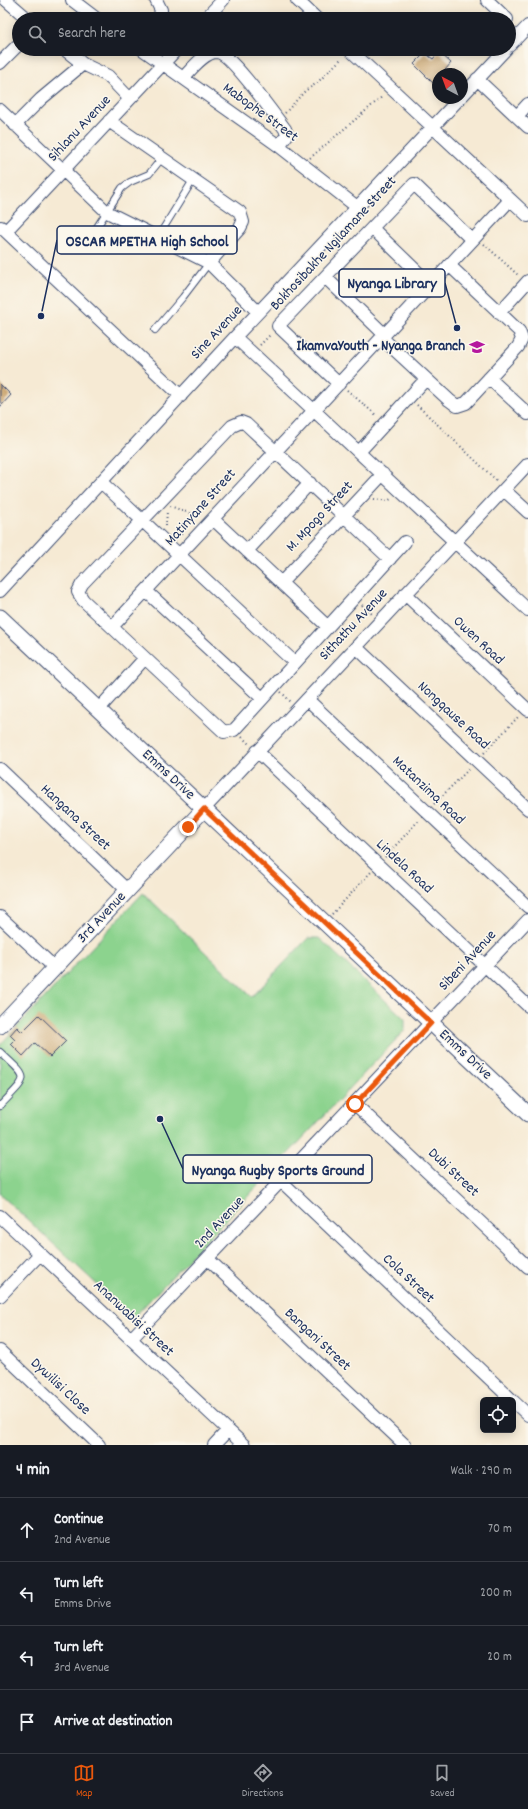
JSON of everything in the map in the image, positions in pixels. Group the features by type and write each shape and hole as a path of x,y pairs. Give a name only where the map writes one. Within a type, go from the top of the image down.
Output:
{"street":[{"path":"6,0 20,12"},
{"path":"72,0 88,12"},
{"path":"212,12 223,0"},
{"path":"297,0 310,12"},
{"path":"487,0 500,12"},
{"path":"516,24 525,29 516,39"},
{"path":"0,63 12,51"},
{"path":"72,56 82,64 108,76 130,99"},
{"name":"Mabophe Street","path":"151,56 279,146 357,207"},
{"name":"Sihlanu Avenue","path":"3,229 64,170 170,56"},
{"path":"183,78 208,56"},
{"path":"224,56 241,73 285,129 287,135 279,146"},
{"path":"356,56 528,216"},
{"path":"468,90 499,56"},
{"path":"16,125 55,86 82,64"},
{"path":"478,79 528,127"},
{"name":"Sine Avenue","path":"0,591 235,336 454,104"},
{"path":"516,116 528,104"},
{"path":"0,110 107,212 209,263 258,312"},
{"path":"109,122 237,210 243,218 240,228 209,263"},
{"name":"Bokhosibakhe Ngilamane Street","path":"278,326 414,184 474,238"},
{"name":"Matinyane Street","path":"112,627 510,200"},
{"path":"372,228 431,284"},
{"path":"3,229 181,396"},
{"path":"325,277 426,379 449,400 458,406 466,403 490,378 518,347 522,339 519,331 449,265"},
{"path":"499,313 527,282"},
{"path":"278,326 339,384"},
{"path":"235,336 528,610"},
{"path":"490,378 528,414"},
{"path":"359,452 426,379"},
{"path":"390,558 246,424 241,422 236,423 142,520 80,588 79,595 224,732 234,730 294,662 405,542"},
{"name":"Sithathu Avenue","path":"204,809 528,464"},
{"name":"M. Mpogo Street","path":"281,583 383,474"},
{"path":"101,482 142,520 163,536 180,555 294,662"},
{"path":"247,551 310,484"},
{"path":"504,490 528,512"},
{"path":"213,519 327,626"},
{"path":"146,591 262,698"},
{"name":"Owen Road","path":"405,594 528,710"},
{"name":"Emms Drive","path":"0,617 528,1114"},
{"name":"Nongqause Road","path":"356,646 528,808"},
{"path":"98,710 145,658"},
{"name":"Matanzima Road","path":"307,699 528,907"},
{"name":"Lindela Road","path":"257,751 528,1006"},
{"name":"Hangana Street","path":"0,769 128,890"},
{"name":"3rd Avenue","path":"0,1026 204,809"},
{"path":"0,917 55,968"},
{"name":"Sibeni Avenue","path":"431,1023 528,920"},
{"name":"2nd Avenue","path":"131,1339 431,1023"},
{"name":"Dubi Street","path":"355,1104 528,1267"},
{"name":"Cola Street","path":"281,1181 510,1397"},
{"name":"Ananwabisi Street","path":"0,1216 244,1445"},
{"path":"0,1296 40,1254"},
{"name":"Bangani Street","path":"208,1259 405,1445"},
{"name":"Dywilisi Close","path":"0,1351 99,1445"},
{"name":"Cola Street","path":"516,1403 528,1415"},
{"path":"214,1445 228,1430"}],"lane":[{"path":"88,241 122,188 130,182 150,174 162,158"},
{"path":"158,238 193,180"},
{"path":"155,330 183,298 209,263"},
{"path":"0,1052 22,1072 24,1077 22,1082 0,1106"}],"path":[{"path":"278,120 305,91 317,83 342,56"},
{"path":"303,164 391,89"},
{"path":"474,238 527,282"},
{"path":"252,353 278,326"},
{"path":"339,384 385,424"},
{"path":"408,398 459,446 464,448 504,490"},
{"path":"362,497 388,501 401,491"},
{"path":"198,535 163,536 168,504 179,511 213,519"},
{"path":"354,597 380,621"},
{"path":"274,685 298,708"},
{"path":"234,730 257,751"}],"green space":[{"path":"143,893 252,997 308,938 319,938 405,1019 405,1030 133,1318 0,1194 0,1045"}],"building":[{"path":"422,56 429,56 433,59 436,56 443,56 451,63 447,68 432,68 432,82 414,64"},
{"path":"0,384 11,395 0,407"},
{"path":"39,1015 66,1041 50,1057 35,1043 23,1056 11,1044 15,1040 10,1035 17,1027 22,1032"}],"place":[{"name":"OSCAR MPETHA High School","path":"41,316"},
{"name":"Nyanga Library","path":"457,328"},
{"name":"IkamvaYouth - Nyanga Branch","path":"477,347"},
{"name":"Nyanga Rugby Sports Ground","path":"160,1119"}],"route":[{"path":"188,827 204,809 431,1023 355,1104"}]}
